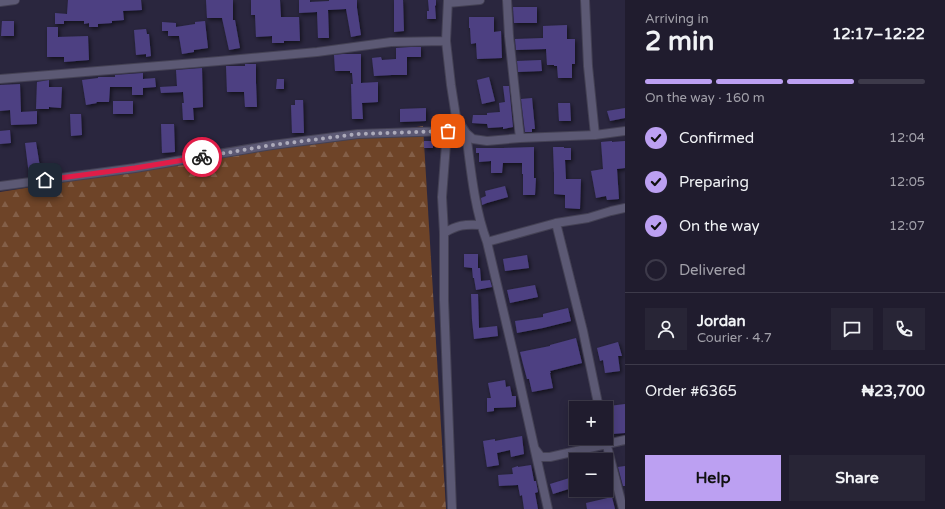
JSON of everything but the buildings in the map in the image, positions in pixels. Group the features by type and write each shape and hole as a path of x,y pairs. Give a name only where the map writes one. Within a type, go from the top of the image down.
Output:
{"street":[{"path":"0,2 15,0"},
{"path":"480,0 448,1 446,41 451,85 456,117 466,133 473,139 487,141 595,135 625,131"},
{"path":"507,0 509,36 520,138"},
{"path":"585,0 588,66 595,135"},
{"path":"0,79 318,52 391,42 446,41"},
{"path":"452,509 444,300 444,233 442,197 448,131 456,117"},
{"path":"0,186 135,168 272,145 358,134 448,131"},
{"path":"466,133 480,225 487,242 548,509"},
{"path":"487,242 556,223 588,218 625,208"},
{"path":"556,223 583,331 598,401"},
{"path":"444,233 455,227 470,224 480,225"},
{"path":"613,441 625,440"},
{"path":"534,449 541,456 550,457 597,445"},
{"path":"607,445 623,509"}],"green space":[{"path":"423,126 446,509 0,509 0,192"}],"way so far":[{"path":"202,157 272,145 358,134 448,131"}],"route":[{"path":"45,180 202,157"}]}
